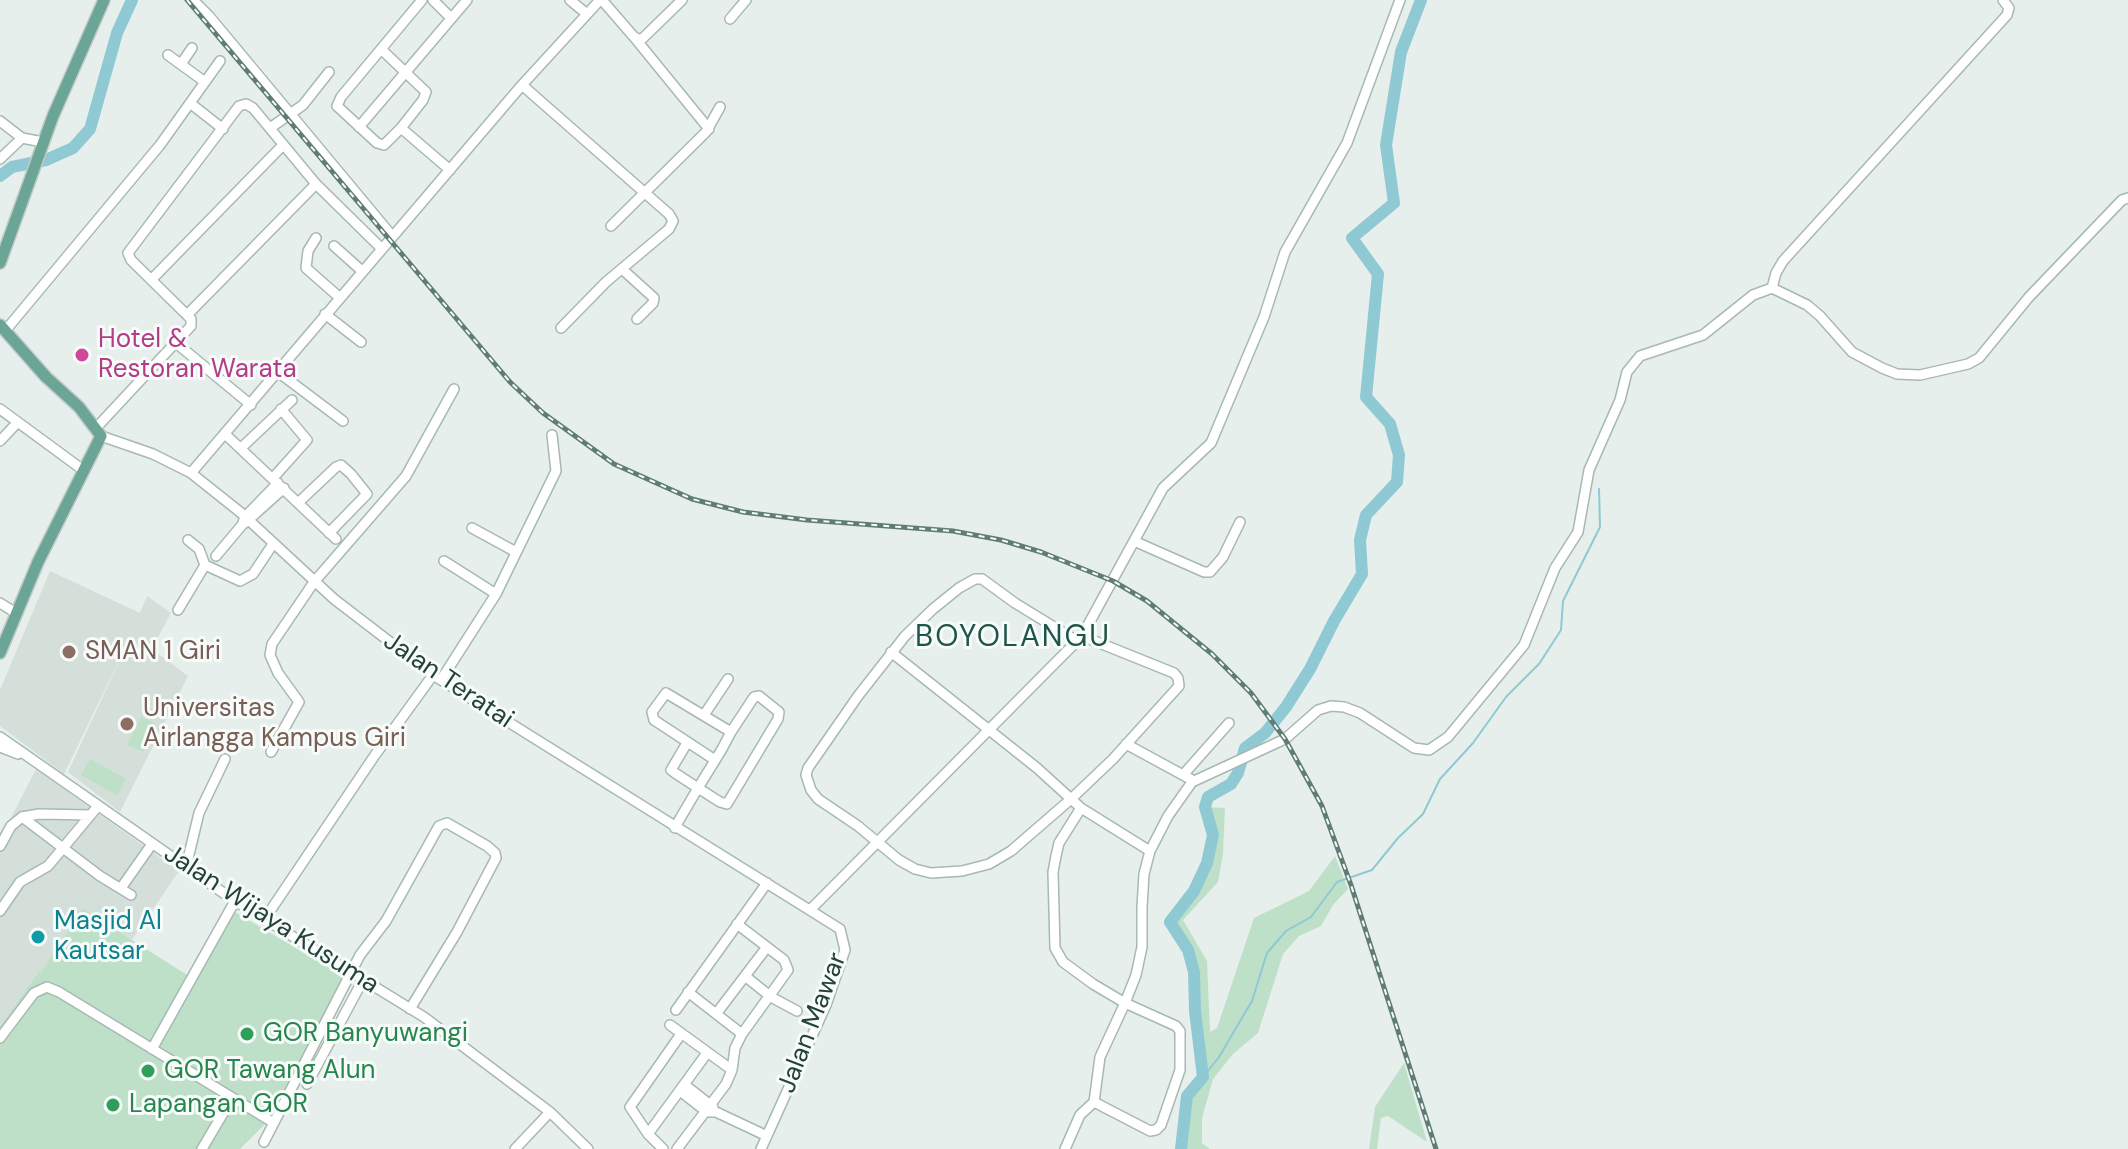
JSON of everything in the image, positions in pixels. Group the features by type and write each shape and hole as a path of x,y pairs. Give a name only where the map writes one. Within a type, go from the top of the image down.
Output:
{"main road":[{"path":"0,263 42,144 104,0"},
{"path":"0,653 38,562 99,432 79,407 46,377 2,328"}],"street":[{"path":"193,0 392,236"},
{"path":"381,49 426,92 401,128 380,145 338,108 338,103 381,49 422,0"},
{"path":"433,0 451,18"},
{"path":"359,127 467,0"},
{"path":"570,0 587,14"},
{"path":"191,473 522,85 601,0 709,129"},
{"path":"634,37 641,40 682,0"},
{"path":"730,19 746,0"},
{"path":"811,909 1080,638 1163,488 1211,443 1264,317 1285,252 1347,143 1400,0"},
{"path":"1772,288 1783,261 2007,15 2009,8 2003,0"},
{"path":"181,64 192,48"},
{"path":"168,55 205,82"},
{"path":"2,328 151,156 220,61"},
{"path":"270,128 314,95 329,72"},
{"path":"522,85 673,221 669,229 561,328"},
{"path":"190,103 223,129"},
{"path":"99,432 191,326 191,319 131,260 128,253 239,106 246,104 253,108 316,184 381,248"},
{"path":"611,226 709,129 720,107"},
{"path":"0,121 22,138 42,144"},
{"path":"401,128 450,170"},
{"path":"0,159 22,138"},
{"path":"152,279 283,145"},
{"path":"187,315 316,184"},
{"path":"1065,1149 1080,1115 1094,1102 1100,1057 1136,975 1142,947 1144,874 1150,851 1178,799 1194,781 1285,739 1318,710 1338,705 1360,713 1414,748 1429,750 1441,744 1524,645 1555,568 1578,532 1589,470 1620,400 1631,364 1654,350 1703,335 1753,295 1772,288 1807,305 1841,342 1863,359 1897,374 1936,373 1968,364 1979,358 2029,297 2122,200 2128,198"},
{"path":"316,238 308,251 306,268 339,297"},
{"path":"334,246 362,271"},
{"path":"622,269 654,298 637,319"},
{"path":"325,314 361,342"},
{"path":"176,343 251,405"},
{"path":"278,372 343,421"},
{"path":"271,752 299,702 278,673 270,650 314,582 406,476 454,389"},
{"path":"241,448 292,400"},
{"path":"0,409 83,470"},
{"path":"216,556 278,483 307,440 281,409"},
{"path":"0,441 17,423"},
{"name":"Jalan Teratai","path":"99,432 191,473 314,582 386,641 437,677 811,909"},
{"path":"225,434 332,536 367,494 343,466 336,467 299,502"},
{"path":"264,920 375,755 437,677 496,594 556,471 552,435"},
{"path":"1134,541 1210,572 1223,557 1240,522"},
{"path":"472,528 516,552"},
{"path":"188,540 199,549 205,565 235,581 245,580 253,574 273,544"},
{"path":"444,561 496,594"},
{"path":"178,610 205,565"},
{"path":"975,579 984,580 1015,603 1080,638 1157,664 1174,673 1179,686 1071,799 1011,851 989,864 962,871 931,873 899,860 818,799 806,775 811,763 891,652 933,609 959,588 975,579"},
{"path":"0,603 16,613"},
{"path":"891,652 1081,808 1150,851"},
{"path":"704,715 728,679"},
{"path":"713,759 652,718 663,694 670,695 731,732"},
{"path":"673,826 696,787 713,759 754,697 759,696 779,712 778,719 727,804 696,787 671,770 687,743"},
{"path":"1183,775 1229,723"},
{"path":"0,737 25,756"},
{"path":"1126,744 1194,781"},
{"path":"0,747 25,756"},
{"name":"Jalan Wijaya Kusuma","path":"25,756 235,901 410,1009 550,1112 588,1149"},
{"path":"186,867 199,813 225,759"},
{"path":"0,911 20,882 48,866 98,806"},
{"path":"1081,808 1059,843 1053,872 1055,948 1063,962 1125,1003 1180,1031 1180,1070 1161,1125 1156,1130 1139,1127 1094,1102"},
{"path":"0,846 11,826 22,817 39,814 90,815"},
{"path":"22,817 131,895"},
{"path":"264,1142 360,955 386,921 439,826 451,824 487,846 496,858 457,932 410,1009"},
{"path":"121,888 152,844"},
{"path":"676,1010 767,883"},
{"path":"152,1049 235,901"},
{"name":"Jalan Mawar","path":"761,1149 826,1005 845,950 840,929 811,909"},
{"path":"677,1149 712,1109 732,1070 735,1048 742,1034 771,997 789,967 737,924"},
{"path":"716,1014 767,947"},
{"path":"745,976 771,997 797,1011"},
{"path":"307,1084 363,980"},
{"path":"0,1038 34,993 47,987 274,1123"},
{"path":"688,992 742,1034"},
{"path":"670,1025 732,1070"},
{"path":"663,1149 648,1134 630,1107 681,1034"},
{"path":"648,1134 707,1053"},
{"path":"682,1088 712,1109 767,1136"},
{"path":"202,1149 232,1098"},
{"path":"515,1149 550,1112"}],"shaded area":[{"path":"50,571 140,613 147,596 171,613 152,649 188,676 120,812 68,772 126,646 64,774 0,726 0,690"},
{"path":"36,769 179,871 132,940 91,914 41,973 38,972 0,1026 0,839"}],"green space":[{"path":"141,717 156,724 143,752 127,745"},
{"path":"90,759 126,779 117,796 81,775"},
{"path":"1205,807 1225,808 1218,882 1183,920 1207,961 1210,1032 1217,1028 1254,918 1309,891 1335,856 1348,889 1333,905 1321,926 1299,936 1283,954 1258,1033 1233,1054 1213,1079 1202,1118 1202,1143 1210,1149 1181,1149 1187,1096 1203,1077 1194,972 1188,950 1170,922 1194,891 1207,863 1213,835"},
{"name":"GOR Tawang Alun","path":"83,909 195,980 235,912 346,978 272,1117 240,1149 0,1149 0,1026"},
{"path":"1404,1063 1427,1142 1388,1116 1381,1118 1377,1149 1369,1149 1375,1107"}],"waterway":[{"path":"0,176 12,167 46,160 73,148 90,129 117,33 132,0"},
{"path":"1181,1149 1187,1096 1203,1077 1194,972 1188,950 1170,922 1194,891 1207,863 1213,835 1205,807 1208,797 1231,784 1238,773 1245,748 1265,733 1310,669 1362,574 1360,540 1366,515 1397,482 1399,455 1390,424 1366,397 1378,274 1352,238 1394,203 1386,145 1401,52 1421,0"},
{"path":"1203,1077 1219,1057 1252,1001 1267,953 1286,931 1311,917 1337,882 1372,870 1423,814 1440,779 1473,743 1506,697 1539,664 1561,630 1563,601 1600,527 1599,489"}],"railway":[{"path":"187,0 510,382 543,413 614,464 692,499 743,512 953,531 1041,552 1113,581 1147,601 1212,654 1251,693 1285,739 1322,806 1351,885 1436,1149"}],"place":[{"name":"Hotel & Restoran Warata","path":"82,355"},
{"name":"SMAN 1 Giri","path":"69,652"},
{"name":"Universitas Airlangga Kampus Giri","path":"127,724"},
{"name":"Masjid Al Kautsar","path":"38,937"},
{"name":"GOR Banyuwangi","path":"247,1034"},
{"name":"GOR Tawang Alun","path":"148,1071"},
{"name":"Lapangan GOR","path":"113,1105"}],"district":[{"name":"BOYOLANGU","path":"1013,638"}]}
